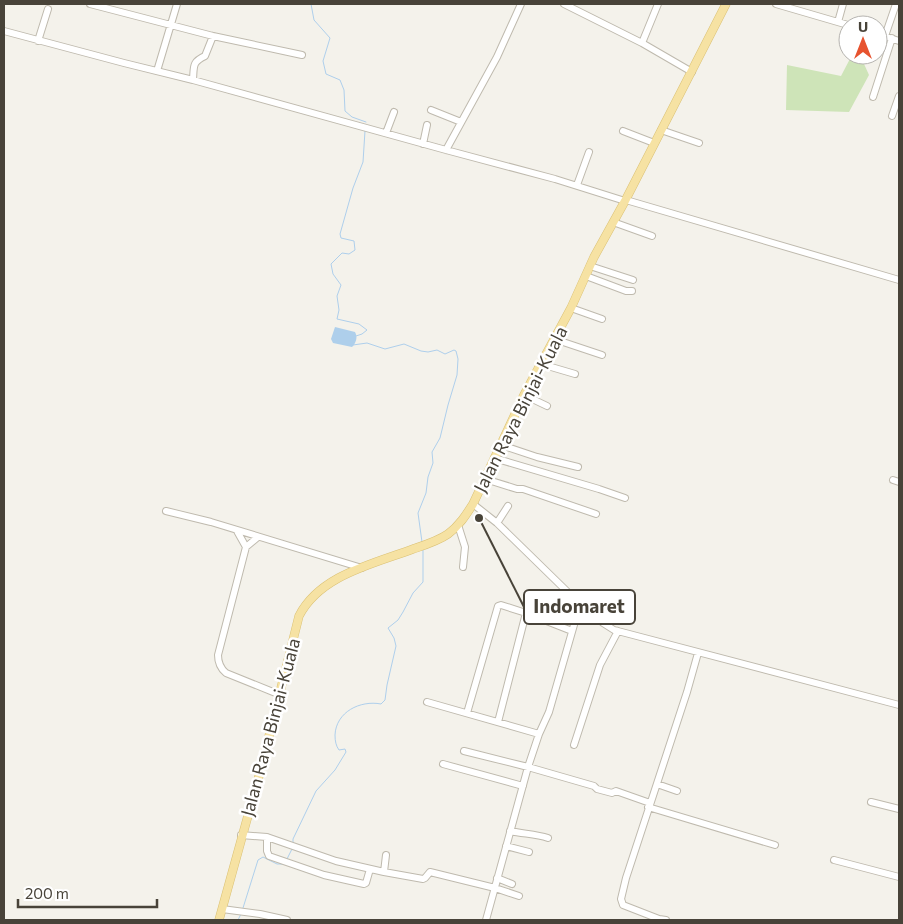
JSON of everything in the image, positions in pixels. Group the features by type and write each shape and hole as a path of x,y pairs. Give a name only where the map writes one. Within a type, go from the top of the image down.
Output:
{"main road":[{"name":"Jalan Raya Binjai-Kuala","path":"219,920 241,835 259,776 299,616 304,606 326,584 436,540 458,525 485,479 524,395 571,308 590,266 626,200 726,4"}],"street":[{"path":"90,4 213,36 302,55"},
{"path":"157,71 176,4"},
{"path":"446,150 497,57 521,4"},
{"path":"564,4 642,43 692,72"},
{"path":"642,43 658,4"},
{"path":"776,4 838,22"},
{"path":"873,96 896,4"},
{"path":"38,41 48,9"},
{"path":"4,31 193,80 577,185 899,280"},
{"path":"193,80 196,61 205,56 213,36"},
{"path":"889,37 899,41"},
{"path":"892,116 899,96"},
{"path":"432,110 461,122"},
{"path":"386,133 394,112"},
{"path":"423,144 428,125"},
{"path":"661,130 699,143"},
{"path":"623,131 654,143"},
{"path":"577,185 589,152"},
{"path":"613,222 652,236"},
{"path":"590,266 632,280"},
{"path":"586,276 626,291 632,291"},
{"path":"571,308 602,319"},
{"path":"554,339 602,355"},
{"path":"541,364 575,374"},
{"path":"524,395 547,406"},
{"path":"501,445 537,457 578,467"},
{"path":"494,458 624,498"},
{"path":"485,479 522,489 596,514"},
{"path":"472,504 497,523 580,604 604,623 618,631 899,705"},
{"path":"497,523 508,506"},
{"path":"166,511 211,522 362,568"},
{"path":"458,525 465,547 463,567"},
{"path":"236,531 246,547"},
{"path":"258,537 246,547 218,655 218,662 226,673 278,694"},
{"path":"486,920 528,767 549,712 580,604"},
{"path":"467,713 498,606 501,605 526,613 572,631"},
{"path":"498,722 526,613"},
{"path":"574,745 600,665 618,631"},
{"path":"666,920 659,920 638,912 623,905 622,902 626,878 698,653"},
{"path":"427,702 539,734"},
{"path":"464,752 528,767 594,786 604,791 612,793 616,791 649,805 775,845"},
{"path":"443,764 523,786"},
{"path":"657,784 677,791"},
{"path":"871,802 899,809"},
{"path":"510,831 527,835 535,834 548,838"},
{"path":"241,835 267,838 336,861 370,869 423,879 430,872 519,896"},
{"path":"267,838 269,856 324,876 364,884 370,869"},
{"path":"506,846 529,852"},
{"path":"384,872 386,854"},
{"path":"834,860 899,877"},
{"path":"497,878 512,884"},
{"path":"222,909 287,920"}],"green space":[{"path":"787,65 841,76 847,65 864,65 869,75 849,112 786,110"}],"water":[{"path":"335,327 355,332 356,340 352,347 333,343 331,339"}],"waterway":[{"path":"311,4 314,20 330,38 323,61 326,74 340,80 344,90 345,111 352,117 366,122"},
{"path":"356,336 367,330 359,324 337,319 339,310 337,296 341,285 333,274 331,264 342,253 349,254 355,250 354,241 341,238 340,234 353,188 363,162 365,131"},
{"path":"353,345 367,343 385,349 404,344 428,352 437,350 445,354 456,351 458,359 457,375 440,438 432,452 433,463 428,477 426,493 418,513 422,542"},
{"path":"293,843 293,839 316,791 335,770 346,752 345,749 339,750 335,741 336,727 340,720 344,714 357,706 373,703 381,704 385,700 396,646 388,628 398,620 413,593 423,582 423,548"},
{"path":"287,859 292,849"},
{"path":"243,908 258,860 263,857 277,864 283,864"},
{"path":"238,920 241,914"}],"place":[{"name":"Indomaret","path":"479,518"}]}
